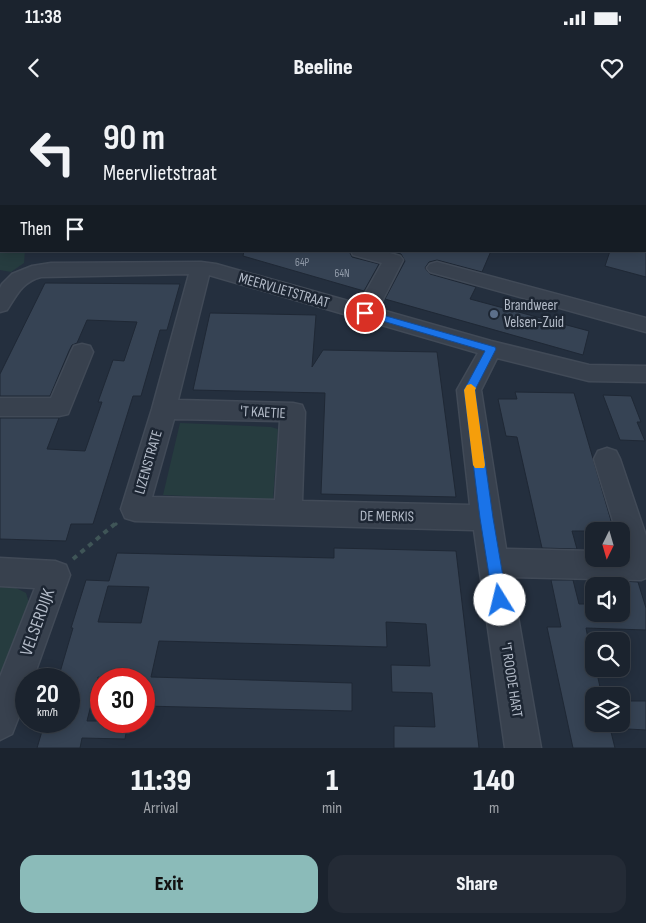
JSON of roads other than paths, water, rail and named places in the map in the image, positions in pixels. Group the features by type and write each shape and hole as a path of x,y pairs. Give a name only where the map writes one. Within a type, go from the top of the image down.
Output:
{"street":[{"path":"364,252 393,260 365,313"},
{"name":"MEERVLIETSTRAAT","path":"5,296 29,262 51,269 201,268 216,270 491,349 589,373 646,374"},
{"name":"LIZENSTRATE","path":"201,268 164,409 135,509 288,514"},
{"path":"437,268 646,325"},
{"name":"'T ROODE HART","path":"491,349 470,390 486,518 523,748"},
{"path":"0,407 59,408 82,352"},
{"name":"'T KAETIE","path":"164,409 292,412 288,514"},
{"path":"494,564 641,566 607,459"},
{"name":"DE MERKIS","path":"288,514 486,518"},
{"name":"VELSERDIJK","path":"0,572 55,575 0,722"}],"place":[{"name":"Brandweer Velsen-Zuid","path":"494,314"}]}
